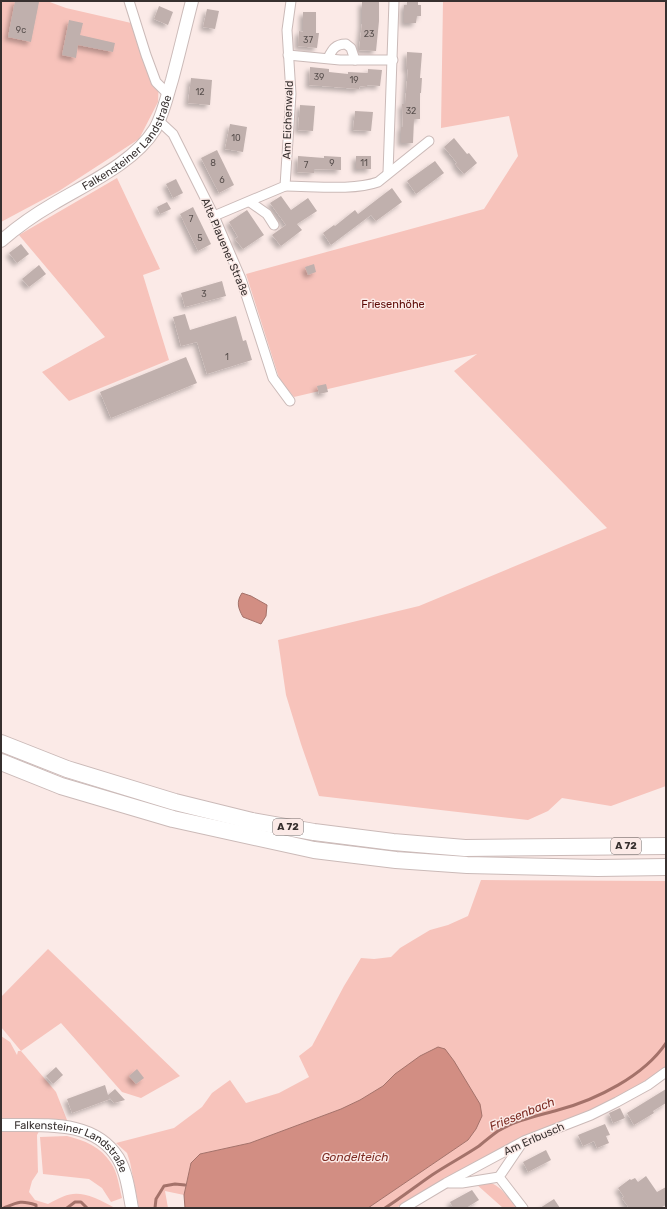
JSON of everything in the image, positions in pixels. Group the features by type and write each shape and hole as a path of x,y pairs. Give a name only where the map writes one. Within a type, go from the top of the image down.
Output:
{"highway":[{"name":"A 72","path":"1,743 67,770 175,802 252,821 314,832 393,842 465,848 666,846"},
{"name":"A 72","path":"1,762 61,786 173,819 314,850 396,860 459,864 598,868 666,867"}],"main road":[{"name":"Falkensteiner Landstraße","path":"1,241 26,221 102,176 134,153 146,141 159,121 168,94 192,1"},
{"name":"Falkensteiner Landstraße","path":"1,1126 66,1126 82,1130 97,1137 109,1146 119,1159 126,1179 132,1208"}],"street":[{"path":"129,1 156,82 168,94"},
{"name":"Am Eichenwald","path":"285,186 291,94 287,30 291,1"},
{"path":"388,173 394,1"},
{"path":"328,58 333,48 340,44 346,44 351,48 355,60"},
{"path":"288,55 355,60 393,60"},
{"name":"Alte Plauener Straße","path":"159,121 173,134 214,216 241,279 273,378 290,401"},
{"path":"214,216 285,186 357,187 378,182 429,141"},
{"path":"250,202 267,214 274,225"},
{"name":"Am Erlbusch","path":"404,1208 446,1183 524,1141 591,1115 648,1086 666,1072"},
{"path":"446,1183 462,1183 499,1177 524,1141"},
{"path":"499,1177 523,1208"}],"green space":[{"path":"1,1 47,1 66,8 140,25 159,79 158,102 139,139 59,191 1,222"},
{"name":"Friesenhöhe","path":"443,1 666,1 666,786 611,806 562,798 548,811 528,820 319,796 286,695 278,640 419,606 607,528 454,371 477,354 294,397 280,381 246,274 484,209 518,156 509,116 441,128"},
{"path":"117,178 160,269 143,275 169,360 69,401 42,372 105,337 19,235"},
{"path":"481,880 666,881 666,1067 642,1084 600,1108 458,1173 396,1208 368,1208 468,1140 395,1074 383,1086 360,1100 341,1109 250,1143 200,1154 191,1163 184,1195 165,1191 168,1208 139,1208 127,1153 116,1143 174,1128 202,1107 212,1093 230,1080 246,1103 279,1093 309,1077 299,1056 312,1046 344,986 361,958 374,959 391,957 400,948 430,930 448,925 468,916"},
{"path":"48,949 180,1076 141,1098 122,1092 61,1023 21,1051 1,1027 1,997"},
{"path":"1,1036 10,1042 17,1055 18,1051 21,1051 56,1092 67,1120 44,1122 37,1135 38,1172 32,1181 29,1192 35,1200 48,1204 71,1194 81,1194 95,1198 115,1208 1,1208"},
{"path":"67,1136 92,1145 107,1157 115,1171 122,1198 111,1202 102,1188 89,1179 43,1174 40,1137"},
{"path":"487,1182 500,1188 517,1208 503,1208 476,1184"}],"water":[{"path":"242,593 267,605 266,616 261,624 243,617 238,605"},
{"name":"Gondelteich","path":"438,1047 445,1049 454,1061 480,1104 482,1116 476,1129 468,1140 368,1208 185,1208 184,1195 191,1163 200,1154 250,1143 341,1109 360,1100 383,1086 395,1074 420,1056"}],"building":[{"path":"15,1 39,2 31,42 8,37"},
{"path":"407,1 418,1 418,5 421,5 421,16 417,16 416,23 404,23 404,5 407,5"},
{"path":"362,2 379,2 376,51 359,50 362,24"},
{"path":"159,6 173,12 168,25 154,19"},
{"path":"207,9 219,11 215,29 203,27"},
{"path":"303,12 316,12 316,33 319,33 317,48 298,46 299,31 303,32"},
{"path":"69,20 83,23 80,35 115,43 113,52 78,45 76,58 62,55"},
{"path":"407,52 422,53 420,78 422,78 420,93 420,119 414,119 413,143 401,143 401,127 403,127 402,104 405,104 408,69 406,69"},
{"path":"310,67 329,69 329,72 348,74 348,72 368,73 368,69 382,70 380,86 360,86 359,89 309,85"},
{"path":"191,78 212,80 210,105 188,103"},
{"path":"300,105 315,106 313,131 298,130"},
{"path":"355,111 373,112 371,131 353,130"},
{"path":"230,124 247,127 243,152 225,149"},
{"path":"454,138 467,154 469,153 477,163 464,174 455,164 457,163 444,147"},
{"path":"217,150 234,185 219,193 201,158"},
{"path":"298,156 324,158 324,156 341,157 341,170 314,169 314,173 297,172"},
{"path":"356,156 371,156 371,169 356,169"},
{"path":"435,161 444,173 416,194 407,181"},
{"path":"176,179 183,193 173,198 166,184"},
{"path":"392,188 402,202 376,221 371,215 331,245 323,233 334,225 335,226 355,210 358,214"},
{"path":"281,196 291,210 308,198 317,211 297,224 302,230 281,246 272,235 286,225 270,203"},
{"path":"167,202 171,209 160,214 157,207"},
{"path":"193,207 211,244 198,251 180,214"},
{"path":"247,210 264,235 243,249 235,239 238,237 229,222"},
{"path":"21,244 29,254 17,263 9,253"},
{"path":"314,264 316,272 308,275 305,267"},
{"path":"39,265 46,274 29,287 22,279"},
{"path":"222,281 226,296 185,307 181,293"},
{"path":"185,314 190,330 236,316 243,341 246,340 252,360 207,374 197,342 181,346 173,317"},
{"path":"186,357 197,383 111,418 100,392"},
{"path":"326,384 328,392 319,394 317,386"},
{"path":"56,1067 63,1075 53,1084 46,1076"},
{"path":"137,1069 144,1078 136,1084 129,1076"},
{"path":"105,1085 108,1095 115,1089 125,1100 114,1103 109,1097 110,1099 72,1113 67,1099"},
{"path":"666,1089 666,1103 653,1111 654,1113 634,1125 627,1113"},
{"path":"620,1108 625,1118 613,1123 609,1113"},
{"path":"605,1124 610,1135 606,1136 609,1143 597,1148 594,1141 583,1146 578,1135"},
{"path":"546,1150 551,1160 528,1172 523,1162"},
{"path":"646,1176 657,1192 666,1187 666,1205 660,1208 629,1208 622,1198 624,1197 618,1188 630,1179 635,1178 638,1182"},
{"path":"472,1190 479,1200 466,1208 453,1208 450,1202"},
{"path":"554,1199 560,1208 540,1208"}],"waterway":[{"name":"Friesenbach","path":"385,1208 432,1175 479,1146 505,1127 573,1106 618,1085 645,1066 657,1055 666,1043"},
{"path":"155,1208 156,1199 164,1186 175,1184 185,1185"},
{"name":"Friesenbach","path":"4,1208 23,1202 36,1205 36,1208"},
{"name":"Friesenbach","path":"67,1208 75,1202 81,1202 87,1208"}]}
